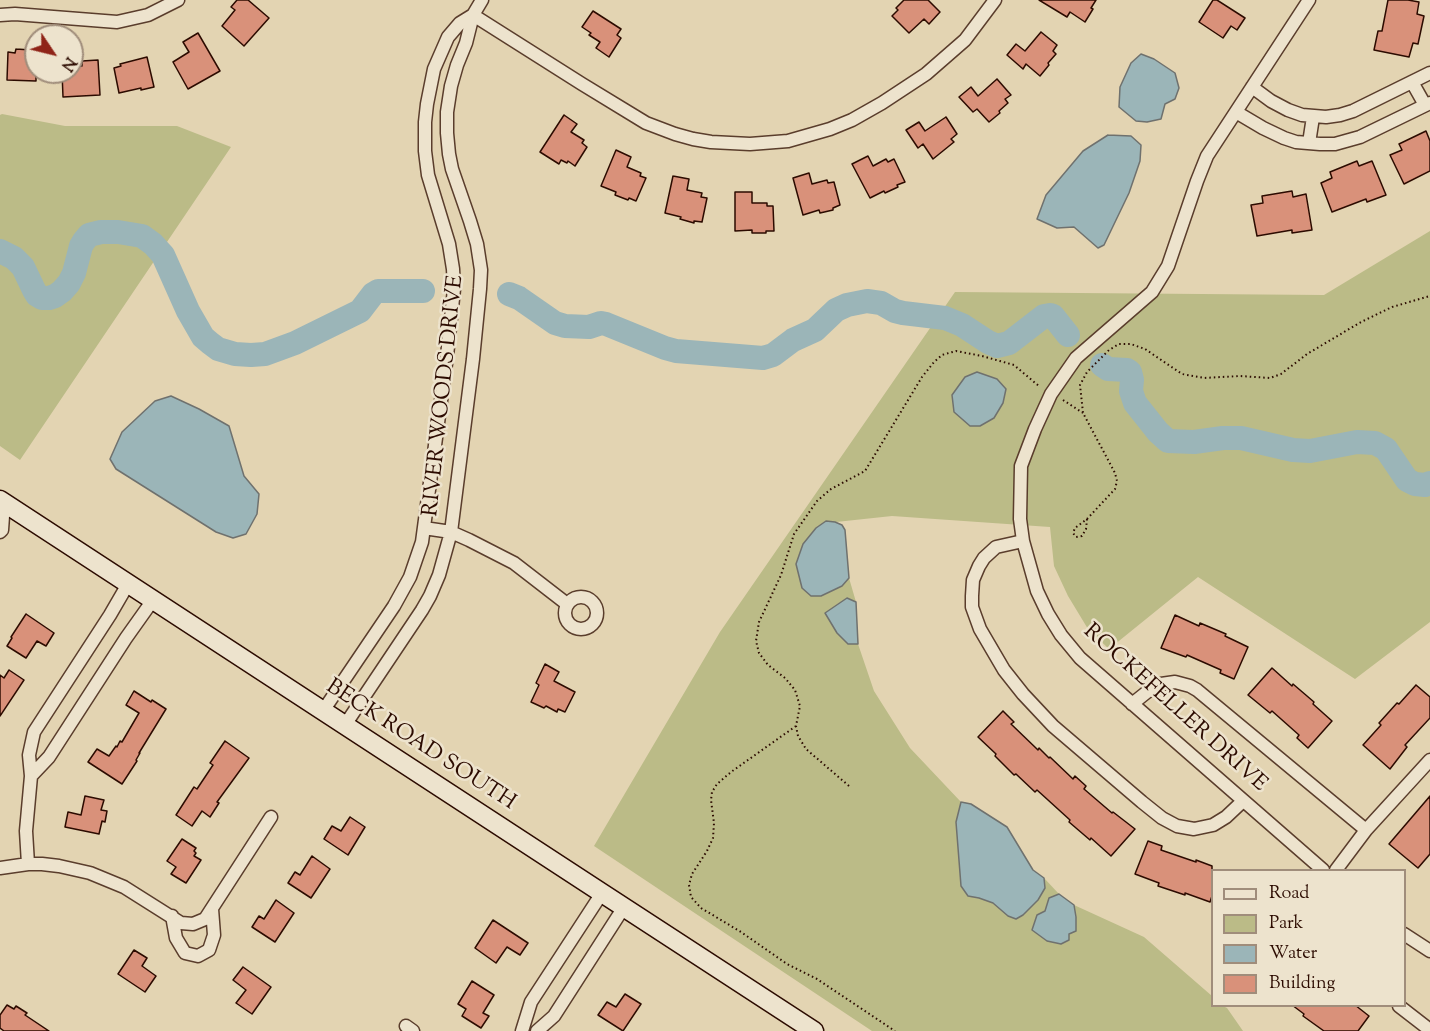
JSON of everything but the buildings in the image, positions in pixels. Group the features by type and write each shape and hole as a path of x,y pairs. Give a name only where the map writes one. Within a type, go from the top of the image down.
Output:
{"main road":[{"name":"BECK ROAD SOUTH","path":"1,502 814,1031"}],"street":[{"path":"0,15 15,14 117,22 148,15 178,0"},
{"name":"RIVER WOODS DRIVE","path":"345,725 430,596 440,575 451,532 473,359 481,270 474,233 452,169 447,133 447,112 451,86 473,15 482,0"},
{"path":"473,15 646,123 693,139 750,144 788,141 830,129 882,103 926,74 965,40 995,0"},
{"name":"ROCKEFELLER DRIVE","path":"1309,0 1207,156 1168,266 1152,292 1076,358 1051,394 1022,466 1020,519 1023,541 1037,591 1061,635 1080,658 1322,869"},
{"name":"RIVER WOODS DRIVE","path":"323,711 402,593 416,560 424,528 454,289 449,244 428,175 425,122 434,69 441,51 454,29 473,15"},
{"path":"1252,87 1288,110 1312,117 1326,117 1347,113 1430,73"},
{"path":"1236,112 1263,128 1296,142 1335,144 1360,137 1428,104 1412,82"},
{"path":"1309,143 1312,117"},
{"path":"0,532 2,530 1,502"},
{"path":"424,528 451,532 514,563 567,604"},
{"path":"1023,541 996,548 984,558 973,580 972,596 972,607 980,629 1004,670 1023,694 1053,726 1142,802 1162,818 1177,826 1194,829 1213,825 1226,817 1243,801"},
{"path":"28,864 26,831 31,776 29,755 34,732 128,584"},
{"path":"31,776 49,757 153,600"},
{"path":"1132,704 1161,684 1176,682 1197,690 1366,830"},
{"path":"1337,869 1366,830 1430,759"},
{"path":"0,868 28,864 76,869 124,887 181,923 193,924 205,919 271,817"},
{"path":"522,1031 531,1002 602,893"},
{"path":"537,1031 554,1016 624,907"},
{"path":"172,916 176,938 184,953 198,956 209,950 214,935 212,909"},
{"path":"1406,935 1430,951"},
{"path":"1401,1007 1430,1030"}],"path":[{"path":"1088,519 1082,536 1076,537 1073,533 1075,528 1088,519 1115,489 1117,482 1115,473 1083,413 1080,386 1087,372 1108,350 1119,344 1131,344 1144,349 1182,374 1204,378 1240,376 1270,378 1281,374 1307,354 1360,322 1392,307 1430,296"},
{"path":"849,786 806,749 798,736 796,726 800,706 795,690 785,678 768,665 759,653 756,641 759,622 781,575 794,534 817,501 831,489 865,471 922,377 942,355 956,351 1014,365 1051,394 1083,413"},
{"path":"796,726 730,772 712,792 713,838 692,874 689,885 691,897 701,908 787,964 817,979 895,1031"}],"green space":[{"path":"0,115 65,126 177,126 231,147 20,460 0,446"},
{"path":"1430,231 1430,622 1355,679 1198,577 1109,649 1088,629 1068,596 1054,566 1050,527 892,516 836,522 845,530 849,578 856,602 858,644 874,691 910,748 961,802 971,804 1007,827 1033,870 1059,894 1074,905 1144,937 1211,995 1211,1007 1227,1008 1243,1031 872,1031 594,846 720,632 955,292 1324,295"}],"water":[{"path":"1141,54 1154,59 1175,73 1179,88 1175,99 1165,104 1161,119 1147,122 1136,121 1119,107 1120,87 1131,63"},
{"path":"1108,135 1131,136 1141,145 1140,161 1129,193 1104,245 1098,248 1074,227 1057,228 1037,219 1046,195 1083,151"},
{"path":"977,372 997,379 1006,389 1003,403 994,418 980,426 970,426 954,412 952,395 965,377"},
{"path":"171,396 229,426 244,476 259,494 257,514 246,534 233,538 216,532 116,469 110,459 122,432 155,401"},
{"path":"826,521 842,525 845,530 849,578 842,586 821,596 811,596 802,588 796,564 803,544 816,528"},
{"path":"847,598 856,602 858,644 848,644 837,633 825,613"},
{"path":"961,802 971,804 1007,827 1033,870 1044,878 1045,888 1038,900 1016,919 1008,916 993,903 968,896 961,886 956,822"},
{"path":"1059,894 1074,905 1076,917 1076,931 1069,934 1069,940 1061,944 1047,941 1032,930 1037,915 1045,911 1049,898"}],"waterway":[{"path":"0,251 14,258 23,267 37,295 49,298 62,291 69,283 81,246 89,235 118,232 142,236 163,255 188,311 203,337 218,349 235,354 265,354 295,343 360,311 378,291 423,291"},
{"path":"509,294 519,298 555,323 565,326 589,327 601,323 676,351 763,358 773,355 793,340 815,330 836,310 867,301 881,303 903,313 945,318 962,325 997,346 1009,343 1044,316 1050,315 1068,335"},
{"path":"1102,365 1108,369 1130,372 1131,391 1135,403 1168,441 1194,442 1241,438 1293,450 1310,451 1357,442 1375,443 1386,449 1407,480 1415,484 1430,483"}]}
